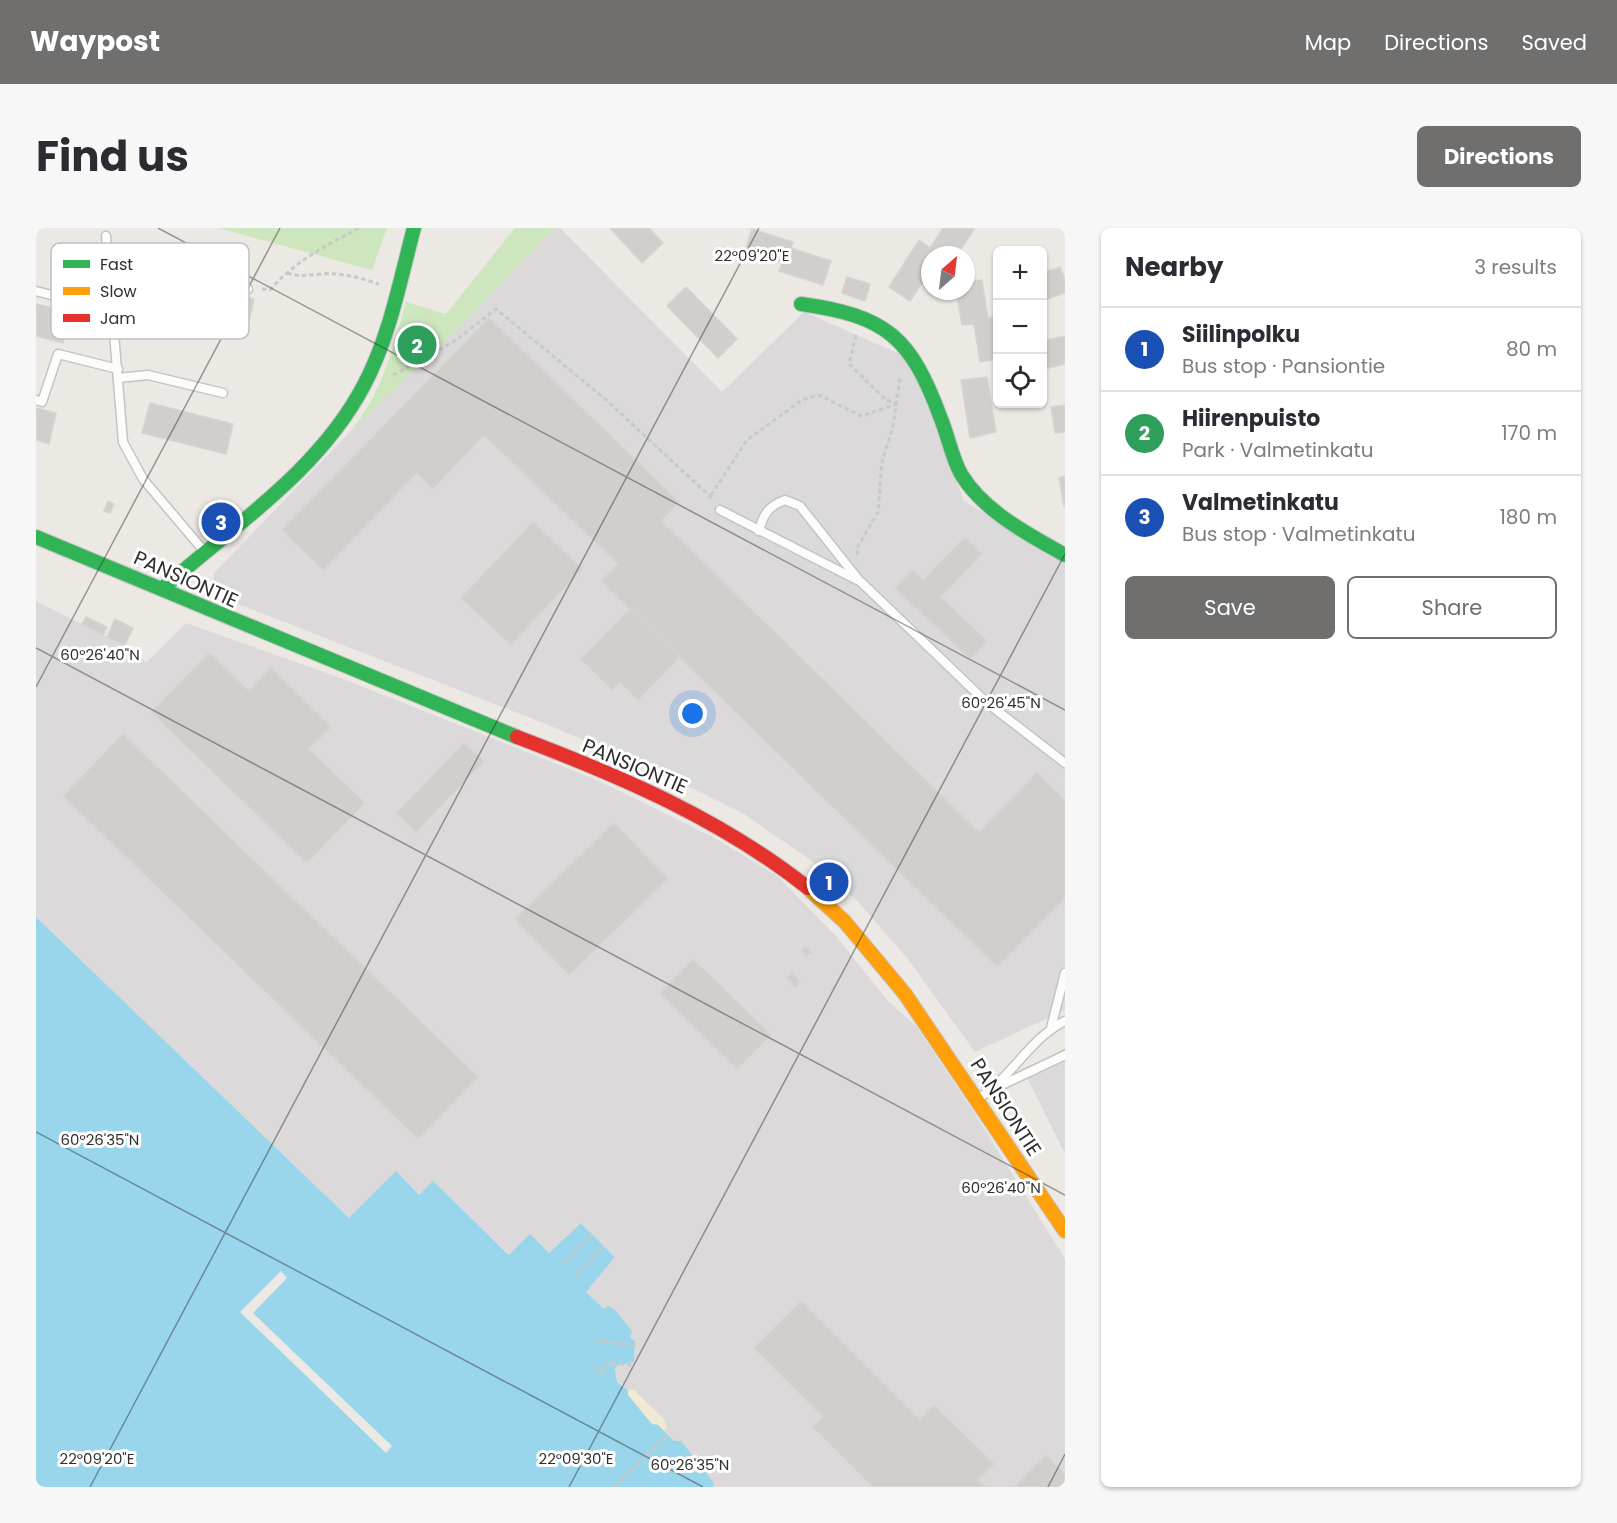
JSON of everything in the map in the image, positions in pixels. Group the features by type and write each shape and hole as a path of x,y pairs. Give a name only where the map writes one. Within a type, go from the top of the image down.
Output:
{"street":[{"path":"162,589 288,479 327,439 352,407 379,353 414,228"},
{"path":"801,304 861,316 885,328 917,362 961,474 973,490 1035,539 1065,555"},
{"name":"PANSIONTIE","path":"36,537 162,589 264,635 618,777 691,811 740,840 803,883 839,916 918,1011 1065,1231"}],"lane":[{"path":"106,236 107,243"},
{"path":"36,291 51,295"},
{"path":"116,339 123,442 143,478 205,551"},
{"path":"36,400 42,402 58,354 118,374 148,375 223,393"},
{"path":"759,531 762,520 771,506 785,500 801,506 861,582 986,702 1065,763"},
{"path":"720,510 861,582"},
{"path":"1051,1028 1065,973"},
{"path":"994,1088 1051,1028 1065,1021"},
{"path":"977,1099 994,1088 1065,1056"}],"path":[{"path":"249,289 270,290 316,250 359,228"},
{"path":"287,273 301,277 321,274 353,275 387,286"},
{"path":"392,375 410,368 455,340 496,309 604,398 710,495 720,510"},
{"path":"861,316 849,364 885,399 897,404"},
{"path":"861,582 857,548 878,512 882,462 897,404 900,375"},
{"path":"710,495 747,440 802,400 819,395 861,416 897,404"},
{"path":"563,1264 592,1234"},
{"path":"575,1276 604,1246"},
{"path":"596,1341 636,1345"},
{"path":"601,1372 609,1363 631,1365"},
{"path":"594,1365 606,1377"},
{"path":"615,1487 668,1435"}],"shaded area":[{"path":"555,228 560,228 722,392 804,312 909,358 964,501 1065,562 1065,1010 975,1052 908,959 858,902 816,864 744,814 661,773 541,722 212,594 214,573 374,407 461,325"},
{"path":"36,601 137,652 146,663 186,623 341,678 597,780 713,837 777,876 835,935 887,1000 916,1026 975,1114 1065,1259 1065,1487 713,1487 674,1441 652,1424 623,1385 617,1382 615,1369 618,1365 634,1362 635,1342 630,1338 630,1334 585,1291 615,1257 581,1223 549,1253 510,1255 433,1182 420,1195 349,1218 36,917"},
{"path":"1065,1048 1065,1154 1024,1071"}],"green space":[{"path":"218,228 387,228 372,270"},
{"path":"515,228 555,228 461,325 348,434 360,419 378,388 406,302 446,314"}],"sand":[{"path":"628,1390 634,1390 663,1418 667,1427 664,1431 658,1425 652,1424 628,1395"}],"water":[{"path":"36,917 349,1218 396,1171 419,1195 433,1181 509,1255 530,1234 549,1253 581,1223 615,1257 586,1292 604,1309 608,1306 615,1310 632,1331 630,1338 635,1341 634,1362 618,1365 615,1369 617,1382 628,1390 628,1395 652,1424 658,1425 674,1441 681,1441 714,1483 713,1487 36,1487"}],"pier":[{"path":"281,1271 287,1278 253,1313 392,1446 386,1453 240,1312"}],"building":[{"path":"610,228 649,228 663,243 642,263"},
{"path":"943,228 975,228 963,246 931,246"},
{"path":"752,229 793,242 791,248 831,261 823,285 779,271 782,263 745,251"},
{"path":"919,240 927,246 921,246 921,284 910,301 889,287"},
{"path":"1060,267 1065,280 1065,293 1047,299 1047,271"},
{"path":"847,277 870,284 865,301 842,293"},
{"path":"982,280 988,318 993,318 993,360 980,362 974,324 962,325 958,300 975,300 975,281"},
{"path":"686,287 737,339 718,358 667,306"},
{"path":"249,298 254,299 249,320"},
{"path":"36,304 51,307 51,339 64,339 63,343 36,336"},
{"path":"489,318 679,502 661,521 979,832 1037,773 1065,800 1065,898 997,967 601,581 618,564 484,435 433,489 417,473 323,570 282,530"},
{"path":"1065,336 1065,364 1047,368 1047,340"},
{"path":"987,377 996,432 970,438 961,380"},
{"path":"150,403 233,424 226,454 142,433"},
{"path":"1065,405 1065,432 1055,433 1051,407"},
{"path":"36,408 56,413 49,444 36,440"},
{"path":"1065,476 1065,506 1064,506 1059,478"},
{"path":"108,501 114,504 110,513 104,511"},
{"path":"533,522 582,569 511,645 461,598"},
{"path":"965,537 982,554 941,597 987,641 970,659 895,588 912,570 923,580"},
{"path":"630,609 680,657 638,700 620,682 612,690 581,659"},
{"path":"86,617 107,627 103,635 82,624"},
{"path":"115,619 133,628 125,645 107,637"},
{"path":"209,653 249,691 271,668 331,727 309,749 365,803 307,863 151,712"},
{"path":"123,734 478,1077 418,1139 63,796"},
{"path":"464,743 484,761 416,832 397,813"},
{"path":"614,823 668,879 569,975 515,919"},
{"path":"806,946 812,952 807,956 801,950"},
{"path":"693,959 771,1035 737,1069 660,993"},
{"path":"792,973 800,982 795,987 787,978"},
{"path":"801,1301 920,1420 934,1405 994,1464 978,1480 985,1487 873,1487 813,1427 823,1417 754,1348"},
{"path":"1046,1455 1065,1474 1065,1487 1014,1487"}],"traffic: fast":[{"path":"162,589 273,496 299,471 345,416 364,385 381,347 394,308 414,228"},
{"path":"801,304 855,316 875,324 892,335 919,368 941,419 958,468 970,487 994,511 1065,555"},
{"path":"36,537 517,737"}],"traffic: slow":[{"path":"808,888 845,922 905,994 1065,1231"}],"traffic: jam":[{"path":"517,737 594,767 705,820 775,863 808,888"}],"place":[{"name":"Hiirenpuisto","path":"417,345"},
{"name":"Valmetinkatu","path":"221,522"},
{"name":"Siilinpolku","path":"829,882"}]}
